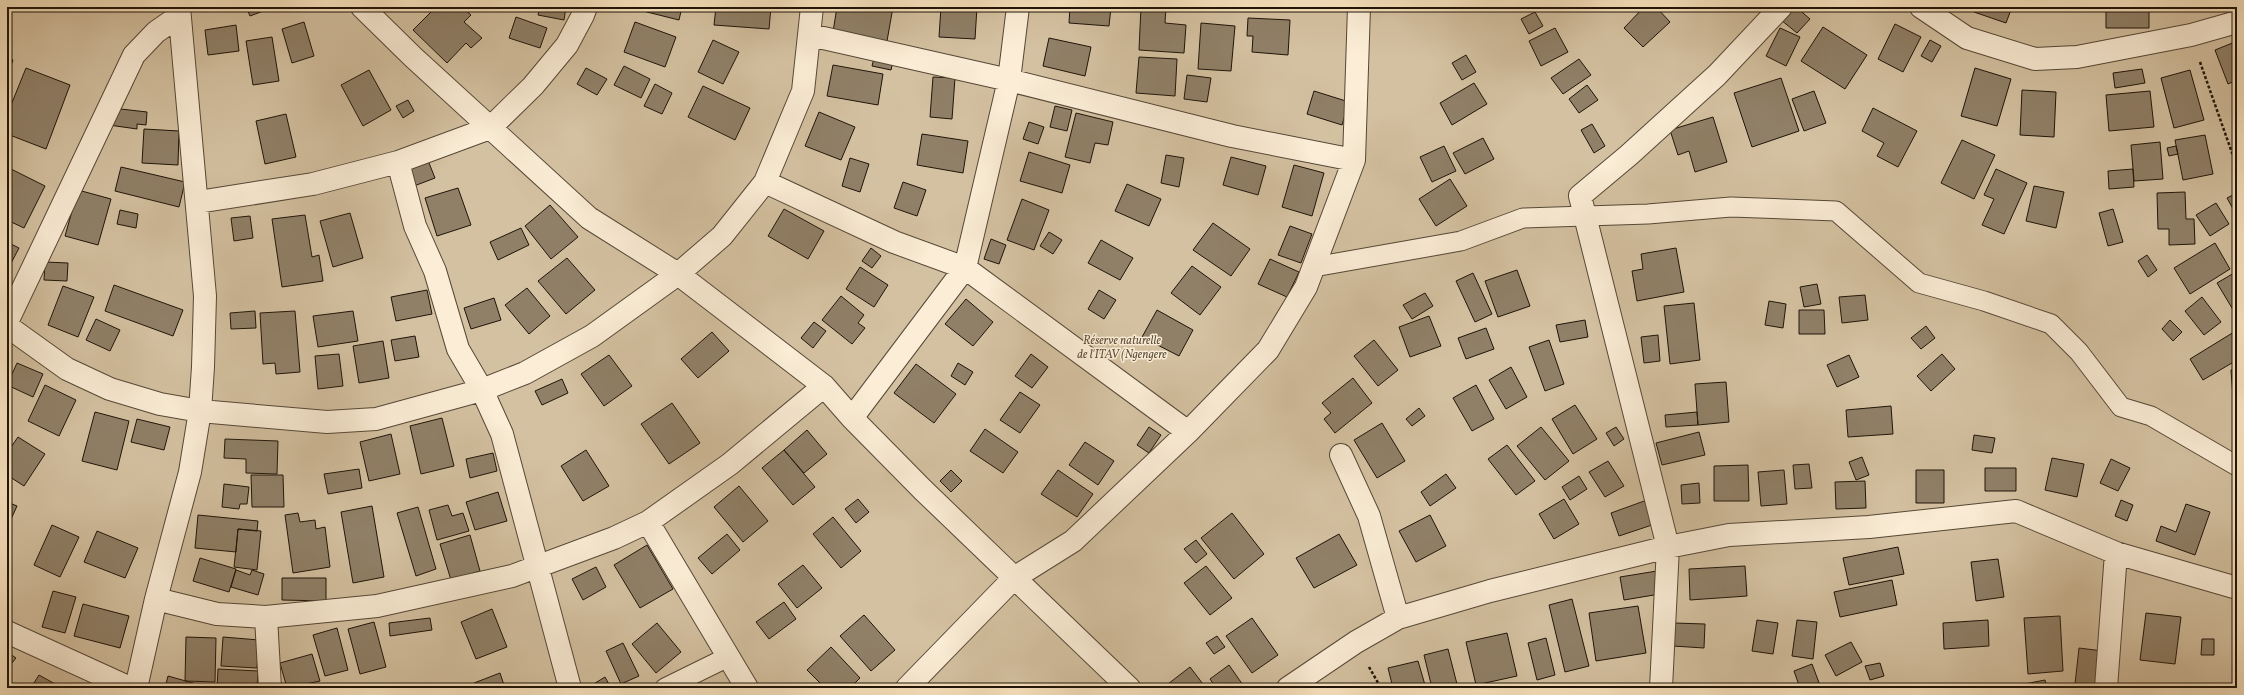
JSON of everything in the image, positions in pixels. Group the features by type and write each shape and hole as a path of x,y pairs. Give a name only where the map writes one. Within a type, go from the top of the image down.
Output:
{"street":[{"path":"362,7 490,128 589,218 678,274 824,386 852,418 1014,578 1129,688"},
{"path":"198,202 313,184 398,162 490,128 533,86 567,44 584,15 586,7"},
{"path":"7,326 67,370 110,389 160,404 200,411 327,422 376,419 482,390 525,373 592,336 678,274 722,236 766,182 803,91 812,7"},
{"path":"852,418 964,268 1009,80 1018,7"},
{"path":"907,688 1014,578 1073,541 1188,432 1268,350 1306,287 1354,160 1359,7"},
{"path":"1661,688 1668,546 1580,196 1629,155 1717,75 1781,7"},
{"path":"1921,7 1967,38 2035,59 2077,57 2191,35 2237,22"},
{"path":"136,688 156,599 190,472 200,411 205,296 198,202 179,12"},
{"path":"7,322 134,55 156,32 179,12"},
{"path":"810,35 1009,80 1232,136 1354,160"},
{"path":"398,162 415,226 435,271 458,349 482,390 502,434 570,688"},
{"path":"766,182 894,242 964,268 1188,432"},
{"path":"156,599 217,614 266,617 378,606 512,576 614,538 648,522 730,464 824,386"},
{"path":"1341,455 1368,516 1398,618"},
{"path":"1288,688 1356,642 1398,618 1490,590 1668,546 1729,535 1869,527 2016,511 2116,553 2237,588"},
{"path":"648,522 747,688"},
{"path":"2106,688 2116,553"},
{"path":"266,617 270,688"},
{"path":"7,632 130,688"}],"lane":[{"path":"1314,267 1461,241 1523,218 1586,216 1731,207 1836,211 1919,282 1984,301 2051,324 2079,352 2120,407 2151,416 2237,466"},
{"path":"666,688 728,657"}],"path":[{"path":"2191,35 2237,167"}],"green space":[{"name":"Réserve naturelle de l'ITAV (Ngengere","path":"7,7 2237,7 2237,688 7,688"}],"building":[{"path":"246,7 265,7 266,10 250,16"},
{"path":"436,7 462,7 471,15 464,22 482,38 471,48 466,43 447,63 413,30"},
{"path":"540,7 566,7 564,20 538,15"},
{"path":"627,7 682,7 679,20"},
{"path":"716,7 771,7 769,29 714,25"},
{"path":"837,7 893,7 887,41 833,32"},
{"path":"941,7 977,7 975,39 939,37"},
{"path":"1070,7 1111,7 1109,26 1069,23"},
{"path":"1141,7 1166,7 1165,23 1186,25 1184,53 1139,50"},
{"path":"1644,7 1656,7 1670,22 1643,47 1624,28"},
{"path":"1792,7 1796,7 1810,19 1797,33 1781,20"},
{"path":"1975,7 2012,7 2006,23 1974,12"},
{"path":"2106,7 2149,7 2149,28 2106,28"},
{"path":"1535,12 1543,26 1529,34 1521,19"},
{"path":"516,17 547,28 540,48 509,38"},
{"path":"1248,18 1290,20 1288,55 1252,52 1253,36 1247,36"},
{"path":"304,22 314,56 292,63 282,29"},
{"path":"635,22 676,37 665,67 624,52"},
{"path":"1201,23 1235,26 1231,71 1198,69"},
{"path":"1895,24 1921,37 1903,72 1878,59"},
{"path":"236,25 239,51 208,55 205,30"},
{"path":"1823,27 1867,55 1845,89 1801,61"},
{"path":"1555,28 1568,52 1541,66 1529,41"},
{"path":"1780,28 1800,37 1786,66 1766,56"},
{"path":"272,37 279,81 253,85 246,41"},
{"path":"1049,38 1091,47 1085,76 1043,66"},
{"path":"713,40 739,52 723,84 698,72"},
{"path":"1930,40 1941,46 1932,62 1921,56"},
{"path":"2235,42 2237,80 2228,84 2215,50"},
{"path":"875,54 894,57 891,70 872,66"},
{"path":"1466,55 1476,72 1462,80 1452,63"},
{"path":"1139,57 1177,59 1175,96 1136,93"},
{"path":"7,58 13,60 7,76"},
{"path":"1579,59 1591,75 1563,94 1551,78"},
{"path":"833,65 883,74 878,105 827,96"},
{"path":"624,66 650,79 641,98 614,85"},
{"path":"26,68 70,85 46,149 7,134 7,115"},
{"path":"586,68 607,79 597,95 577,84"},
{"path":"1975,68 2011,79 1997,126 1961,116"},
{"path":"2142,69 2145,83 2115,88 2113,73"},
{"path":"369,70 391,110 363,126 341,85"},
{"path":"2190,70 2204,120 2174,128 2161,78"},
{"path":"1187,75 1211,78 1207,102 1184,99"},
{"path":"933,77 955,78 952,119 930,117"},
{"path":"1781,78 1799,131 1752,147 1734,93"},
{"path":"1474,83 1487,104 1452,125 1440,103"},
{"path":"655,84 672,93 662,114 644,106"},
{"path":"1587,85 1598,100 1579,113 1569,99"},
{"path":"703,86 750,108 735,140 688,117"},
{"path":"2022,90 2056,92 2054,137 2020,135"},
{"path":"1314,91 1349,102 1342,125 1307,114"},
{"path":"1814,91 1826,123 1804,131 1792,99"},
{"path":"2150,91 2154,127 2109,131 2106,95"},
{"path":"408,100 414,111 403,118 396,106"},
{"path":"1055,106 1072,110 1067,131 1050,127"},
{"path":"112,108 147,112 146,125 137,124 137,129 109,125"},
{"path":"1873,108 1917,131 1898,167 1877,156 1884,143 1862,131"},
{"path":"819,112 855,127 841,160 805,146"},
{"path":"1076,113 1113,122 1108,145 1095,143 1090,163 1065,157"},
{"path":"286,114 296,157 265,164 256,121"},
{"path":"1713,117 1727,162 1695,172 1689,151 1678,155 1670,130"},
{"path":"1029,122 1044,127 1038,144 1023,139"},
{"path":"1592,124 1605,146 1594,153 1581,130"},
{"path":"144,129 179,131 178,165 142,163"},
{"path":"922,134 968,141 963,173 917,165"},
{"path":"2205,135 2213,174 2183,180 2175,140"},
{"path":"1483,138 1494,159 1465,174 1453,153"},
{"path":"1962,140 1995,155 1974,199 1941,183"},
{"path":"2160,142 2163,179 2134,181 2131,145"},
{"path":"1444,146 1456,171 1432,182 1420,157"},
{"path":"2176,146 2178,154 2169,156 2167,148"},
{"path":"1029,152 1070,165 1062,193 1020,181"},
{"path":"1166,155 1184,158 1179,187 1161,183"},
{"path":"1231,157 1266,166 1258,195 1223,185"},
{"path":"427,158 435,178 414,186 406,167"},
{"path":"850,158 869,164 860,192 842,186"},
{"path":"1294,165 1324,173 1312,216 1282,207"},
{"path":"7,167 45,186 24,228 7,220"},
{"path":"121,167 185,182 179,207 115,191"},
{"path":"1996,169 2027,183 2004,234 1982,225 1994,199 1984,195"},
{"path":"2133,169 2134,187 2109,189 2108,171"},
{"path":"1450,179 1467,206 1436,226 1419,199"},
{"path":"903,182 926,190 917,216 894,208"},
{"path":"1127,184 1161,199 1149,226 1115,211"},
{"path":"2034,186 2064,192 2056,228 2026,221"},
{"path":"458,188 471,225 437,236 425,198"},
{"path":"78,190 111,199 98,245 65,236"},
{"path":"2185,192 2186,219 2194,219 2195,244 2169,245 2169,229 2158,229 2157,193"},
{"path":"2237,193 2237,216 2227,198"},
{"path":"1022,199 1049,210 1034,250 1007,240"},
{"path":"2216,203 2229,224 2210,236 2196,215"},
{"path":"550,205 578,237 551,259 525,226"},
{"path":"784,209 824,231 808,259 768,236"},
{"path":"2113,209 2123,242 2108,246 2099,213"},
{"path":"120,210 138,214 136,228 117,224"},
{"path":"350,213 363,258 333,267 320,221"},
{"path":"305,215 312,257 319,255 323,281 282,287 272,219"},
{"path":"250,216 253,238 234,241 231,218"},
{"path":"1213,223 1250,249 1231,276 1193,250"},
{"path":"1290,226 1312,234 1301,263 1278,255"},
{"path":"521,228 529,245 498,260 490,242"},
{"path":"1049,232 1062,240 1053,254 1040,246"},
{"path":"991,239 1006,245 999,264 984,259"},
{"path":"1101,240 1133,258 1120,280 1088,263"},
{"path":"7,242 19,248 7,271"},
{"path":"2215,243 2230,269 2190,294 2174,268"},
{"path":"871,248 881,256 872,268 862,261"},
{"path":"1676,248 1684,292 1637,301 1632,271 1643,269 1641,254"},
{"path":"2147,255 2157,270 2148,277 2138,261"},
{"path":"567,258 595,290 566,314 538,281"},
{"path":"1270,259 1299,272 1287,297 1258,284"},
{"path":"45,262 68,263 67,281 44,280"},
{"path":"1192,266 1221,287 1200,315 1171,293"},
{"path":"860,267 888,285 874,307 846,289"},
{"path":"1517,270 1530,306 1498,317 1485,281"},
{"path":"1473,273 1492,314 1475,322 1456,281"},
{"path":"2234,273 2237,279 2237,311 2235,313 2217,283"},
{"path":"1817,284 1821,304 1804,307 1800,287"},
{"path":"114,285 183,310 173,336 105,311"},
{"path":"63,286 94,297 78,337 48,325"},
{"path":"527,288 550,316 529,334 505,305"},
{"path":"427,290 432,314 396,321 391,297"},
{"path":"1099,290 1116,300 1104,319 1088,309"},
{"path":"1425,293 1433,306 1412,319 1403,305"},
{"path":"1865,295 1868,320 1842,323 1839,297"},
{"path":"841,296 864,315 858,323 865,328 852,344 822,320"},
{"path":"2202,297 2221,322 2204,335 2185,311"},
{"path":"494,298 501,320 471,329 464,308"},
{"path":"966,299 993,322 973,346 945,324"},
{"path":"1769,301 1786,304 1783,328 1765,325"},
{"path":"1694,303 1700,360 1670,364 1664,306"},
{"path":"1157,310 1193,330 1179,356 1142,337"},
{"path":"1799,310 1824,310 1825,334 1799,334"},
{"path":"255,311 256,328 231,329 230,313"},
{"path":"295,311 300,372 276,374 275,363 263,364 260,313"},
{"path":"353,311 358,341 318,347 313,316"},
{"path":"1429,316 1441,346 1410,357 1399,327"},
{"path":"96,319 120,330 110,351 86,340"},
{"path":"1585,320 1588,337 1560,342 1556,325"},
{"path":"2170,320 2182,332 2173,341 2162,329"},
{"path":"814,322 826,331 813,348 801,338"},
{"path":"1926,326 1935,338 1921,349 1911,338"},
{"path":"1486,328 1494,349 1466,359 1458,338"},
{"path":"712,332 729,351 698,378 681,359"},
{"path":"2234,332 2237,337 2237,360 2203,380 2190,359"},
{"path":"1658,335 1660,361 1644,363 1641,337"},
{"path":"415,336 419,357 395,361 391,340"},
{"path":"1374,340 1398,370 1378,386 1354,356"},
{"path":"1549,340 1564,384 1545,391 1529,347"},
{"path":"383,341 389,378 359,383 353,346"},
{"path":"339,354 343,386 318,389 315,356"},
{"path":"1031,354 1048,367 1032,388 1015,376"},
{"path":"1942,354 1955,369 1931,391 1917,376"},
{"path":"609,355 632,386 604,406 581,374"},
{"path":"1849,355 1859,377 1837,387 1827,365"},
{"path":"17,363 43,374 33,397 7,385"},
{"path":"958,363 973,372 965,385 951,376"},
{"path":"916,364 956,394 934,423 894,393"},
{"path":"1511,367 1527,397 1506,409 1489,380"},
{"path":"2237,369 2237,396 2233,397 2231,370"},
{"path":"1353,378 1372,403 1335,433 1324,419 1331,413 1322,403"},
{"path":"562,379 568,393 542,405 535,391"},
{"path":"1726,382 1729,422 1698,425 1695,384"},
{"path":"45,385 76,400 59,436 28,421"},
{"path":"1476,385 1494,419 1472,431 1453,398"},
{"path":"1020,392 1040,405 1020,433 1000,420"},
{"path":"672,403 700,443 669,464 641,424"},
{"path":"1575,405 1597,439 1573,454 1552,419"},
{"path":"1891,406 1893,434 1848,437 1846,410"},
{"path":"1419,408 1425,416 1412,426 1406,419"},
{"path":"95,412 129,421 117,470 82,461"},
{"path":"1697,412 1698,425 1666,427 1665,415"},
{"path":"442,418 454,466 421,474 410,426"},
{"path":"137,419 170,427 164,450 131,442"},
{"path":"1382,423 1405,461 1377,478 1354,440"},
{"path":"1149,427 1161,435 1149,453 1137,445"},
{"path":"1541,427 1569,461 1545,480 1517,446"},
{"path":"1616,427 1624,439 1614,446 1606,433"},
{"path":"985,429 1018,452 1003,473 970,451"},
{"path":"807,430 827,454 804,473 784,450"},
{"path":"1699,432 1705,455 1662,465 1656,443"},
{"path":"391,434 400,474 369,481 360,442"},
{"path":"1974,435 1995,438 1992,453 1972,450"},
{"path":"18,437 45,454 24,486 7,475 7,453"},
{"path":"225,439 278,441 277,474 246,473 246,459 224,458"},
{"path":"1085,442 1114,461 1098,485 1069,465"},
{"path":"1507,445 1535,481 1516,495 1488,459"},
{"path":"586,450 609,486 583,501 561,466"},
{"path":"784,450 815,487 793,505 762,468"},
{"path":"493,453 497,471 470,478 466,459"},
{"path":"1862,457 1869,475 1856,480 1849,462"},
{"path":"2052,458 2084,464 2077,497 2045,490"},
{"path":"2111,459 2130,468 2118,491 2100,483"},
{"path":"1608,461 1624,486 1605,497 1589,472"},
{"path":"1809,464 1812,488 1795,489 1793,465"},
{"path":"1748,465 1749,501 1714,501 1714,466"},
{"path":"1985,468 2016,468 2016,491 1985,491"},
{"path":"359,469 362,488 328,494 324,474"},
{"path":"951,470 962,481 951,492 940,481"},
{"path":"1058,470 1093,494 1077,517 1041,494"},
{"path":"1784,470 1787,504 1761,506 1758,472"},
{"path":"1916,470 1944,470 1944,503 1916,503"},
{"path":"1446,474 1456,488 1430,506 1421,492"},
{"path":"251,475 283,475 284,507 252,507"},
{"path":"1579,476 1587,489 1570,500 1562,487"},
{"path":"1865,481 1866,508 1836,509 1835,482"},
{"path":"1699,483 1700,503 1682,504 1681,485"},
{"path":"224,484 249,487 247,504 240,504 239,509 222,507"},
{"path":"739,486 768,521 743,542 714,507"},
{"path":"498,492 507,521 475,530 466,502"},
{"path":"858,499 869,512 856,523 845,509"},
{"path":"1564,499 1579,524 1554,539 1539,514"},
{"path":"1647,500 1655,524 1619,536 1611,513"},
{"path":"2121,500 2133,505 2127,521 2115,516"},
{"path":"7,502 17,506 7,528"},
{"path":"2186,504 2210,512 2195,555 2156,541 2161,526 2176,532"},
{"path":"448,505 452,516 463,513 469,531 437,540 429,510"},
{"path":"372,506 384,577 353,583 341,512"},
{"path":"418,507 436,569 416,576 397,513"},
{"path":"298,513 300,522 315,520 316,529 325,527 330,567 293,573 285,515"},
{"path":"1232,513 1264,554 1234,579 1201,538"},
{"path":"198,515 258,521 257,531 238,529 236,552 195,548"},
{"path":"1430,515 1446,546 1416,562 1399,531"},
{"path":"2235,515 2237,515 2237,548 2233,548"},
{"path":"833,517 861,551 841,568 813,534"},
{"path":"52,525 79,537 60,577 34,565"},
{"path":"238,529 261,531 257,570 234,567"},
{"path":"97,531 138,548 125,578 84,562"},
{"path":"727,534 740,550 712,574 698,558"},
{"path":"1339,534 1357,565 1314,588 1296,558"},
{"path":"470,535 480,571 451,580 440,544"},
{"path":"1196,540 1207,554 1196,563 1184,549"},
{"path":"647,545 673,589 640,608 614,565"},
{"path":"1898,547 1904,574 1849,585 1843,558"},
{"path":"200,558 236,569 229,592 193,581"},
{"path":"1998,559 2004,597 1976,601 1971,562"},
{"path":"803,565 822,588 797,608 778,584"},
{"path":"1206,566 1232,598 1210,615 1184,583"},
{"path":"1745,566 1747,596 1690,600 1689,569"},
{"path":"596,567 606,587 583,600 572,579"},
{"path":"236,570 250,575 252,570 264,574 258,595 231,587"},
{"path":"1657,571 1660,594 1624,600 1620,577"},
{"path":"282,578 326,578 326,601 282,600"},
{"path":"1892,580 1897,605 1840,617 1834,592"},
{"path":"53,591 76,597 65,633 42,627"},
{"path":"1572,599 1589,666 1565,672 1549,605"},
{"path":"784,602 796,619 769,639 756,622"},
{"path":"83,604 129,616 120,648 74,636"},
{"path":"1638,606 1646,653 1596,661 1589,613"},
{"path":"492,609 507,647 476,659 461,622"},
{"path":"2146,613 2181,617 2175,664 2140,660"},
{"path":"864,615 895,650 871,671 840,636"},
{"path":"2060,616 2063,671 2028,674 2024,618"},
{"path":"430,618 432,630 390,636 389,623"},
{"path":"1252,618 1278,655 1252,673 1226,636"},
{"path":"1757,620 1778,623 1773,654 1752,651"},
{"path":"1797,620 1817,622 1813,659 1792,656"},
{"path":"1988,620 1989,646 1944,649 1943,623"},
{"path":"374,622 386,667 360,674 348,629"},
{"path":"657,623 681,652 656,673 632,644"},
{"path":"1674,623 1705,624 1704,648 1673,646"},
{"path":"337,628 348,670 325,676 313,635"},
{"path":"1507,633 1517,676 1476,685 1466,642"},
{"path":"1217,636 1225,647 1214,654 1206,643"},
{"path":"186,637 216,638 215,682 185,681"},
{"path":"223,637 259,640 257,668 221,666"},
{"path":"1546,638 1555,675 1537,680 1528,643"},
{"path":"2202,639 2214,639 2214,655 2201,655"},
{"path":"1851,642 1862,662 1836,676 1825,655"},
{"path":"623,643 639,676 621,684 606,651"},
{"path":"831,647 860,678 850,688 825,688 807,670"},
{"path":"2079,648 2103,651 2099,687 2075,684"},
{"path":"1448,649 1458,688 1432,688 1424,655"},
{"path":"7,652 16,658 7,669"},
{"path":"312,654 320,681 287,688 280,663"},
{"path":"1418,661 1425,685 1414,688 1393,688 1388,668"},
{"path":"1880,663 1884,676 1870,680 1865,666"},
{"path":"1812,664 1821,688 1800,688 1794,671"},
{"path":"1229,665 1245,688 1216,688 1210,679"},
{"path":"1190,667 1206,688 1164,687"},
{"path":"218,669 258,671 257,688 217,688"},
{"path":"500,673 505,688 476,688 474,683"},
{"path":"39,675 57,685 56,688 36,688 32,686"},
{"path":"168,676 200,685 212,685 212,688 165,688"},
{"path":"605,677 611,688 594,688 592,685"},
{"path":"2045,680 2047,688 2014,688 2014,686"},
{"path":"73,684 79,688 71,688"},
{"path":"694,684 696,688 687,688"}]}
